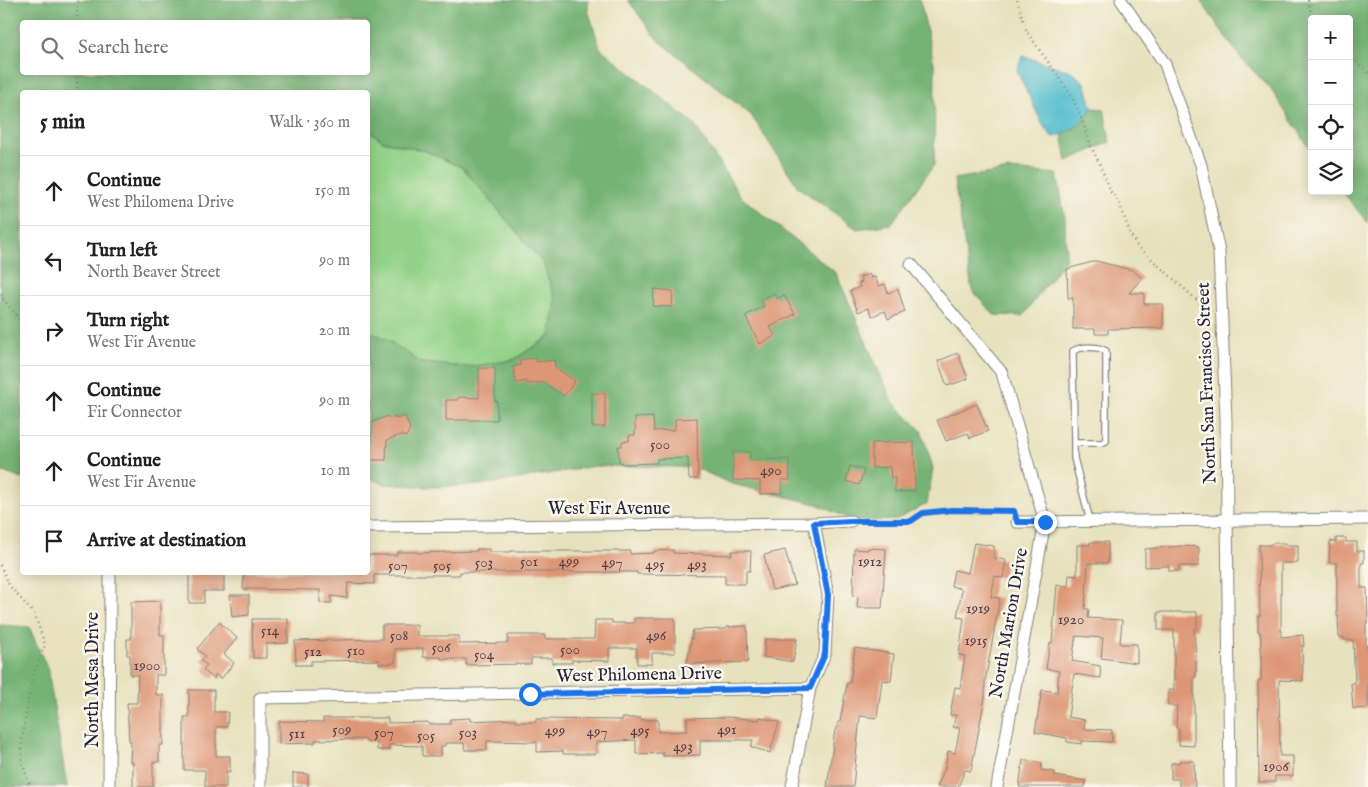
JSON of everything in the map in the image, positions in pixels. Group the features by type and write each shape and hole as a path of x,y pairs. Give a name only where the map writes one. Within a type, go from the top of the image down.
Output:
{"street":[{"name":"North San Francisco Street","path":"1121,0 1165,64 1201,165 1219,252 1226,420 1230,787"},
{"name":"North Marion Drive","path":"911,264 1002,374 1045,522 996,787"},
{"path":"1017,522 1368,519"},
{"name":"West Fir Avenue","path":"370,527 814,523 851,521"},
{"path":"792,787 810,688 825,654 828,595 814,523"},
{"name":"North Mesa Drive","path":"109,787 110,575"},
{"name":"West Philomena Drive","path":"260,787 260,698 810,688"}],"lane":[{"path":"1074,443 1101,443 1106,440 1106,351 1101,348 1079,348 1073,351 1074,458 1090,521"}],"path":[{"path":"77,20 78,0"},
{"path":"1017,0 1027,32 1069,92 1078,109 1091,147 1111,192 1119,202 1136,245 1222,324"},
{"path":"1308,0 1312,15"},
{"path":"1353,59 1368,73"},
{"path":"77,75 77,90"},
{"path":"0,295 20,320"},
{"path":"851,521 911,521 923,513 961,510 1014,511 1017,522"},
{"path":"0,565 9,586 35,615 45,645 31,682 22,739 22,762 30,787"}],"green space":[{"path":"0,0 588,0 588,10 600,48 694,124 741,197 836,273 892,401 921,430 933,468 927,504 895,520 854,521 817,504 732,484 694,467 595,466 482,485 430,487 383,484 370,478 370,332 388,340 421,363 468,367 513,360 550,337 556,301 543,263 463,168 426,151 383,141 370,131 370,90 20,90 20,478 0,471"},
{"path":"628,0 920,0 935,68 934,165 891,224 857,229 798,187 751,115 657,39"},
{"path":"1200,0 1368,0 1368,223 1345,195 1353,195 1353,15 1308,15 1308,146 1270,88 1241,58"},
{"path":"1057,105 1104,109 1110,142 1067,161"},
{"path":"370,131 383,141 426,151 463,168 543,263 556,301 550,336 513,360 468,367 421,363 388,340 370,332"},
{"path":"1010,170 1057,174 1065,218 1066,258 1023,316 994,315 972,290 954,179"},
{"path":"0,625 29,627 48,670 67,787 0,787"}],"water":[{"path":"1022,56 1071,71 1085,83 1092,107 1076,127 1053,137 1044,127 1017,71"}],"building":[{"path":"1096,261 1132,270 1142,278 1129,293 1144,293 1144,304 1163,304 1163,328 1108,329 1108,334 1095,334 1095,329 1073,329 1073,298 1068,298 1067,269"},
{"path":"869,274 871,278 875,277 879,286 885,284 888,293 898,289 905,312 888,319 885,311 872,316 868,308 858,312 850,291 860,287 859,283 862,282 860,277"},
{"path":"654,289 673,291 672,307 653,306"},
{"path":"774,293 777,299 784,295 795,314 770,327 775,336 760,344 745,316 764,306 761,300"},
{"path":"958,353 968,379 947,386 938,361"},
{"path":"536,358 537,362 554,360 555,367 575,381 564,396 543,382 527,384 527,381 516,383 513,367 520,365 519,360"},
{"path":"479,368 495,368 497,420 446,420 446,400 457,400 459,397 479,398"},
{"path":"592,393 605,393 605,427 592,427"},
{"path":"977,404 988,431 970,438 968,433 946,441 937,420"},
{"path":"388,416 390,419 396,417 396,419 405,416 410,429 406,437 401,435 387,440 386,460 370,460 370,423"},
{"path":"653,417 654,431 675,430 675,419 697,418 698,479 689,479 688,458 657,459 657,463 622,464 619,461 618,446 622,446 622,441 629,441 629,435 635,435 635,418"},
{"path":"914,442 915,491 895,492 895,478 891,478 890,467 872,468 872,443"},
{"path":"733,452 750,452 750,460 789,459 790,480 782,480 782,493 760,494 760,481 733,480"},
{"path":"850,466 864,470 859,485 846,481"},
{"path":"1336,538 1346,538 1346,542 1357,542 1357,551 1364,551 1364,563 1361,563 1361,588 1367,588 1368,708 1353,709 1351,683 1355,683 1353,640 1344,640 1344,637 1339,637 1337,563 1329,563 1330,541 1336,542"},
{"path":"1090,542 1108,542 1108,563 1088,563 1085,609 1089,609 1088,618 1122,620 1120,644 1137,644 1137,663 1101,658 1103,638 1076,636 1072,661 1100,666 1101,678 1074,674 1068,717 1085,720 1084,729 1112,730 1112,742 1082,741 1082,744 1067,742 1067,738 1035,732 1042,690 1057,692 1059,671 1046,669 1050,643 1052,643 1057,585 1068,586 1069,575 1077,576 1077,545 1090,545"},
{"path":"974,543 994,546 994,558 1006,560 1003,578 995,576 991,597 1000,598 985,682 985,697 971,771 965,770 958,787 937,787 945,768 948,751 955,753 960,728 953,727 956,715 950,715 955,687 960,688 965,656 959,655 964,618 957,617 962,589 951,586 954,570 968,573"},
{"path":"1272,543 1298,545 1298,563 1281,563 1281,637 1303,635 1303,681 1279,680 1280,756 1293,756 1293,776 1275,776 1275,782 1259,782 1258,681 1261,681 1261,639 1260,632 1258,632 1258,616 1260,616 1259,545 1272,545"},
{"path":"1182,546 1199,547 1199,566 1179,566 1179,571 1169,571 1169,566 1145,567 1145,549"},
{"path":"868,548 886,549 882,608 857,608 858,597 853,596 854,549 868,550"},
{"path":"477,549 489,549 489,552 630,551 630,554 673,550 673,553 732,555 732,551 751,551 750,571 746,571 746,584 725,584 725,575 637,574 637,572 460,572 460,575 374,575 374,584 348,583 347,598 331,596 331,603 320,603 320,590 243,589 244,575 370,575 370,555 397,555 397,552 477,551"},
{"path":"785,550 795,585 772,590 764,555"},
{"path":"189,575 224,575 224,591 204,591 204,603 189,603"},
{"path":"230,595 249,595 249,615 232,617"},
{"path":"160,601 160,635 164,635 164,675 156,675 156,695 163,695 163,745 159,745 159,762 153,762 153,787 133,787 133,762 130,762 131,741 129,741 127,703 137,703 138,675 130,675 130,655 127,655 127,639 131,639 131,602"},
{"path":"1158,612 1197,612 1197,629 1194,629 1196,677 1194,677 1194,746 1179,745 1179,728 1176,728 1177,706 1168,706 1168,690 1174,690 1174,630 1158,630"},
{"path":"634,618 675,618 675,653 652,653 652,664 637,664 637,648 609,648 609,661 572,660 572,663 552,663 552,658 531,658 531,664 466,665 466,659 423,657 423,648 395,649 395,663 379,664 379,660 311,661 311,665 296,665 295,641 382,639 382,625 417,625 417,636 459,636 459,644 508,643 508,635 545,635 545,639 594,639 595,620 612,620 612,623 634,623"},
{"path":"252,619 288,619 288,643 266,644 266,658 253,658"},
{"path":"219,622 237,638 224,654 234,663 221,679 215,674 214,679 203,670 207,665 201,661 205,656 197,649"},
{"path":"747,626 748,662 687,664 693,630"},
{"path":"765,639 797,639 793,662 764,657"},
{"path":"855,648 894,654 891,681 882,680 877,718 860,716 853,787 827,787 835,730 837,730 838,722 840,722 847,683 850,683"},
{"path":"189,690 214,690 214,712 228,712 227,727 216,727 216,756 230,756 230,772 226,772 226,787 205,787 205,770 184,770 184,717 189,717"},
{"path":"728,717 759,720 760,717 779,722 770,753 751,747 753,740 700,740 700,755 663,756 663,753 636,754 636,740 596,742 596,754 563,754 563,751 537,752 537,742 487,741 487,750 465,750 464,743 445,743 445,746 441,746 441,756 422,756 422,746 389,745 389,750 377,750 377,742 366,742 365,739 315,740 315,743 279,744 279,721 323,722 323,718 388,718 388,723 428,722 428,724 450,724 450,719 470,718 470,721 516,719 516,722 536,722 536,719 622,720 622,718 641,718 641,720 658,720 658,732 687,731 687,718"},
{"path":"1023,760 1042,763 1041,770 1055,772 1055,776 1086,781 1085,787 1019,787"},
{"path":"1179,761 1194,761 1195,787 1179,787 1179,779 1171,779 1171,763 1179,763"},
{"path":"293,773 308,774 308,787 293,787"}],"route":[{"path":"530,694 810,688 825,654 828,595 814,523 911,521 923,513 952,510 1014,511 1017,522 1045,522"}]}
